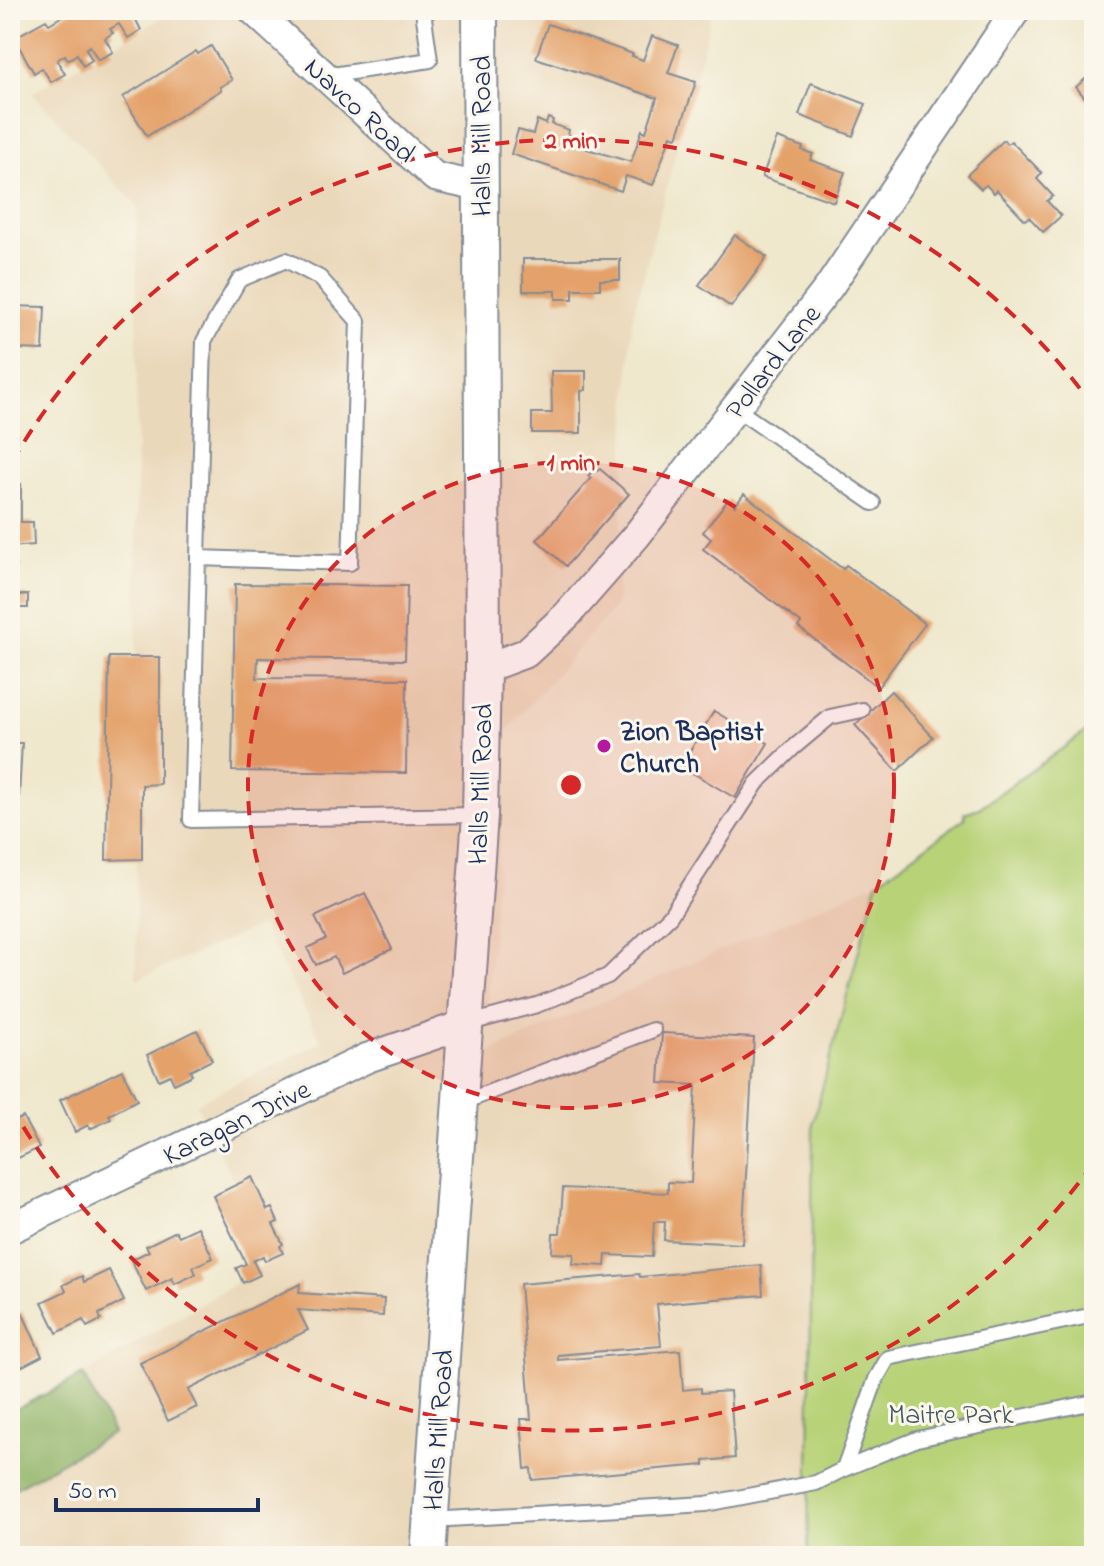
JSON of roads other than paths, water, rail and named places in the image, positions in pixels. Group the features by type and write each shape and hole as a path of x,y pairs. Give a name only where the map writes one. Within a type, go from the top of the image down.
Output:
{"street":[{"name":"Navco Road","path":"253,10 435,177 481,187"},
{"name":"Halls Mill Road","path":"428,1556 480,815 483,669 480,10"},
{"name":"Pollard Lane","path":"483,669 526,653 567,615 637,535 829,287 1016,10"},
{"name":"Karagan Drive","path":"10,1229 367,1058 466,1024"}],"lane":[{"path":"326,76 430,60 423,11 431,10"},
{"path":"198,558 350,563 358,321 320,278 286,260 239,280 204,341 198,558 191,820 480,815"},
{"path":"735,408 873,503"},
{"path":"466,1024 537,1005 608,976 670,916 757,783 830,717 862,710"},
{"path":"461,1103 653,1030"},
{"path":"844,1469 876,1379 888,1358 1094,1315"},
{"path":"431,1520 706,1504 816,1483 917,1439 1094,1402"}],"place":[{"name":"Zion Baptist Church","path":"604,746"}],"park label":[{"name":"Maitre Park","path":"951,1413"}]}
